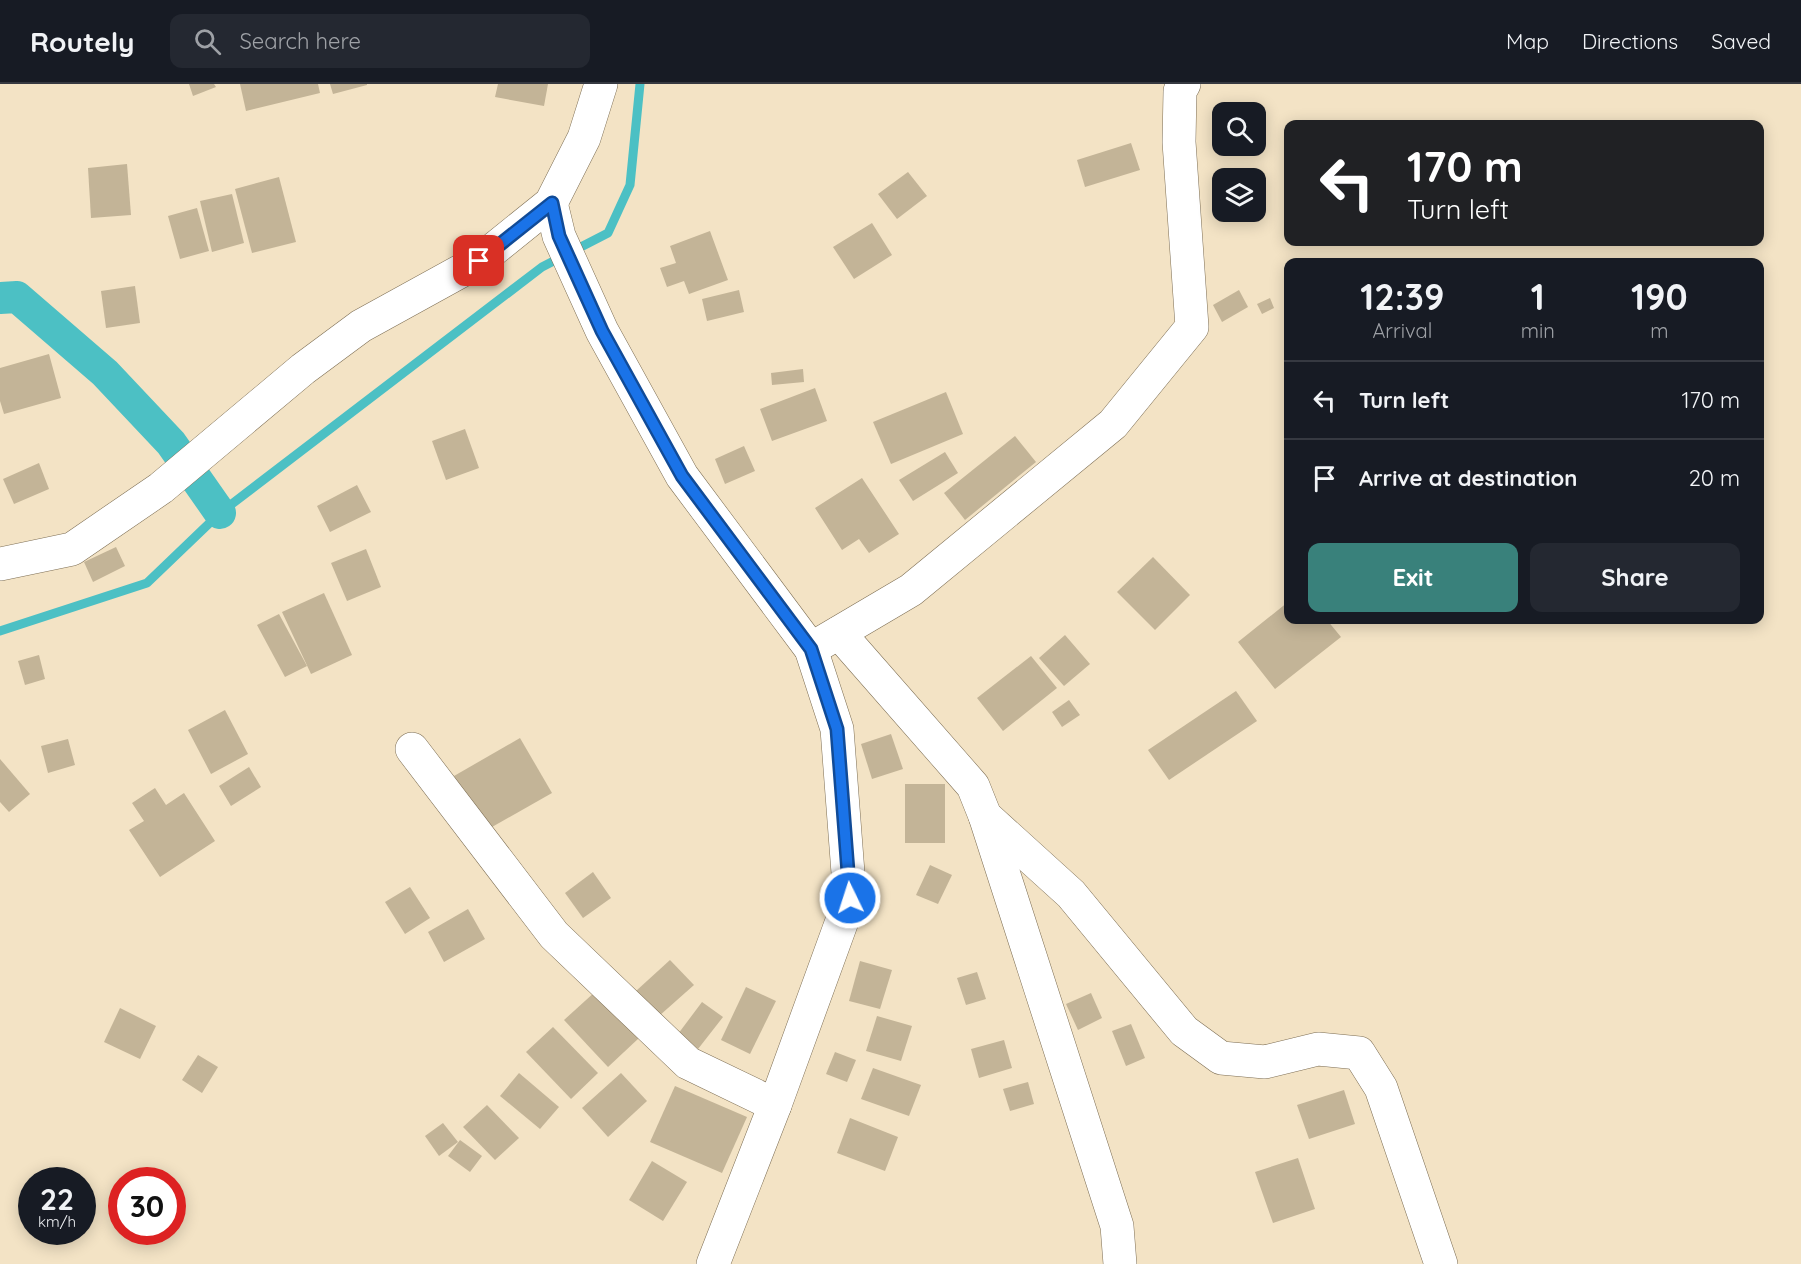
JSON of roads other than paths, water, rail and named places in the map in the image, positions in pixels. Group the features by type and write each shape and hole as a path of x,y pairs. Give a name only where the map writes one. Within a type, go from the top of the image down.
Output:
{"street":[{"path":"0,564 72,549 161,488 303,369 361,326 479,261 552,203 584,138 601,84"},
{"path":"811,649 911,590 1113,424 1192,327 1179,142 1180,92 1184,84"},
{"path":"552,203 559,236 602,331 682,476 811,649 837,729 850,898 775,1105 713,1264"},
{"path":"839,633 973,786 986,816 1117,1226 1120,1264"},
{"path":"412,749 554,935 688,1063 775,1105"},
{"path":"986,816 1071,894 1184,1031 1221,1058 1265,1062 1318,1049 1359,1053 1381,1088 1441,1264"}],"waterway":[{"path":"0,631 147,583 220,513 542,267 608,233 630,185 640,84"},
{"path":"0,298 17,297 105,373 171,443 220,513"}]}
